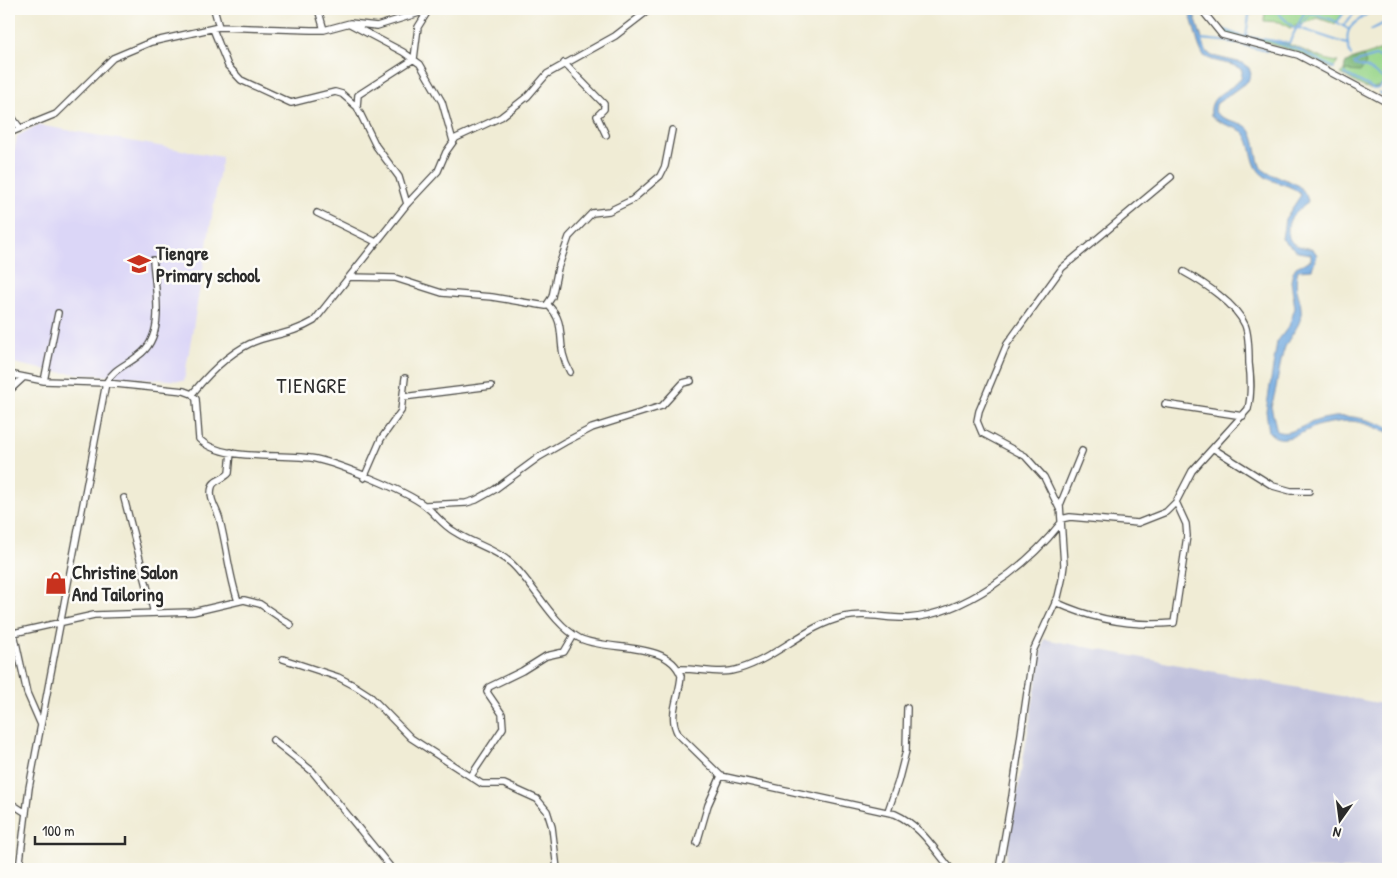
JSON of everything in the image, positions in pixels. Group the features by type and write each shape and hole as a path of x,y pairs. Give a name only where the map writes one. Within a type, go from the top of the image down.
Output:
{"street":[{"path":"214,9 216,28 228,66 241,80 291,103 334,92 342,94 357,107 376,146 399,176 407,204"},
{"path":"318,9 324,30"},
{"path":"192,394 222,362 239,350 257,341 292,333 314,321 407,204 438,171 453,141 509,111 528,96 547,74 615,36 650,9"},
{"path":"1201,9 1222,35 1298,55 1388,102"},
{"path":"357,107 358,96 414,59 418,27 430,10"},
{"path":"9,133 56,114 106,63 122,52 151,42 216,28 324,30 338,24 350,23 377,26 430,10"},
{"path":"350,23 420,64 442,102 453,141"},
{"path":"564,63 604,104 604,108 597,116 606,135"},
{"path":"9,113 20,128"},
{"path":"548,305 569,237 592,213 609,211 632,200 660,176 665,166 672,130"},
{"path":"1060,510 1044,477 1025,456 982,433 977,421 979,411 1006,344 1062,268 1171,177"},
{"path":"317,213 376,242"},
{"path":"19,869 26,813 41,725 106,384 115,370 140,355 151,338 156,324 157,309 153,260"},
{"path":"678,669 732,671 844,617 876,615 908,618 960,604 1009,574 1042,546 1060,522 1070,517 1138,524 1166,512 1176,502 1192,471 1243,416 1248,409 1251,397 1245,325 1236,309 1204,283 1184,272"},
{"path":"350,277 395,278 442,293 492,297 542,307 548,305"},
{"path":"548,305 560,319 560,346 564,362 570,372"},
{"path":"44,381 58,313"},
{"path":"9,374 44,381 155,387 192,394 196,399 199,439 210,448 231,452 315,459 407,495 425,506 443,525 455,533 491,549 511,564 556,617 574,635 592,643 657,654 673,663 678,669 680,684 672,716 673,726 678,734 721,776 888,810 908,819 920,830 951,869"},
{"path":"9,391 23,378"},
{"path":"364,478 381,440 400,411 405,378"},
{"path":"425,506 466,503 476,500 565,442 592,428 662,406 683,383 692,381"},
{"path":"403,397 490,386"},
{"path":"1165,404 1243,416"},
{"path":"1214,449 1273,486 1290,491 1309,491"},
{"path":"231,452 229,473 212,484 211,490 212,499 221,523 227,565 238,601"},
{"path":"999,869 1014,786 1033,651 1055,602 1062,580 1064,565 1060,510 1062,497 1082,452"},
{"path":"124,498 154,613"},
{"path":"1055,602 1096,618 1155,625 1174,623 1187,536 1186,524 1176,502"},
{"path":"11,634 94,615 193,612 238,601 260,604 290,626"},
{"path":"9,626 27,693 41,725"},
{"path":"471,776 503,728 502,714 487,692 489,687 522,671 546,656 564,652 574,635"},
{"path":"283,659 338,677 355,686 369,695 411,738 482,784 504,784 541,803 547,811 552,827 557,869"},
{"path":"888,810 906,751 907,708"},
{"path":"273,740 312,771 392,869"},
{"path":"697,843 708,805 721,776"},
{"path":"9,802 26,813"}],"shaded area":[{"name":"Tiengre Primary school","path":"38,125 222,157 184,381 55,372 9,362 9,177 17,136"},
{"path":"1044,639 1388,705 1388,869 1004,869"}],"green space":[{"path":"1204,9 1254,9 1253,14 1206,12"},
{"path":"1257,9 1321,9 1345,12 1335,24 1318,18 1290,28 1280,22 1264,21 1265,13"},
{"path":"1216,26 1241,36 1287,44 1338,62 1332,69 1297,52 1258,40 1238,39 1222,34"},
{"path":"1388,48 1388,79 1382,84 1376,87 1365,87 1341,74 1349,65 1364,62 1363,56"},
{"path":"1363,56 1366,64 1360,72 1344,71 1345,64"}],"water":[{"path":"1187,9 1193,11 1206,51 1212,56 1242,63 1249,68 1251,74 1248,81 1216,104 1215,112 1219,116 1247,127 1254,139 1261,168 1274,176 1295,184 1305,193 1308,201 1293,215 1288,226 1288,234 1292,242 1299,246 1313,249 1317,255 1312,269 1298,270 1296,277 1301,304 1301,316 1299,324 1285,347 1271,407 1277,431 1287,432 1329,418 1354,417 1388,427 1388,432 1351,421 1320,425 1287,438 1274,436 1269,432 1266,411 1277,342 1289,326 1295,308 1291,281 1293,272 1296,267 1311,260 1311,254 1298,252 1282,239 1285,219 1301,195 1293,188 1264,176 1256,167 1245,134 1211,116 1211,107 1214,100 1237,82 1241,77 1242,70 1203,55"}],"waterway":[{"path":"1191,11 1200,9"},
{"path":"1204,10 1229,9"},
{"path":"1246,36 1250,9"},
{"path":"1274,9 1295,29 1299,28 1347,44"},
{"path":"1219,28 1241,36 1289,43 1306,9"},
{"path":"1337,22 1347,9"},
{"path":"1343,26 1358,9"},
{"path":"1351,56 1348,46 1348,32 1354,23 1374,9"},
{"path":"1299,28 1311,13 1333,20 1348,29"},
{"path":"1371,30 1388,21"},
{"path":"1201,39 1231,42 1267,51"},
{"path":"1268,40 1299,50 1334,68"},
{"path":"1354,63 1375,56 1388,59"},
{"path":"1355,65 1367,68 1386,80"},
{"path":"1345,74 1374,89 1379,88 1388,79"},
{"path":"1379,92 1388,98"}],"place":[{"name":"Tiengre Primary school","path":"139,264"},
{"name":"Christine Salon And Tailoring","path":"56,583"}],"district":[{"name":"TIENGRE","path":"312,385"}]}
